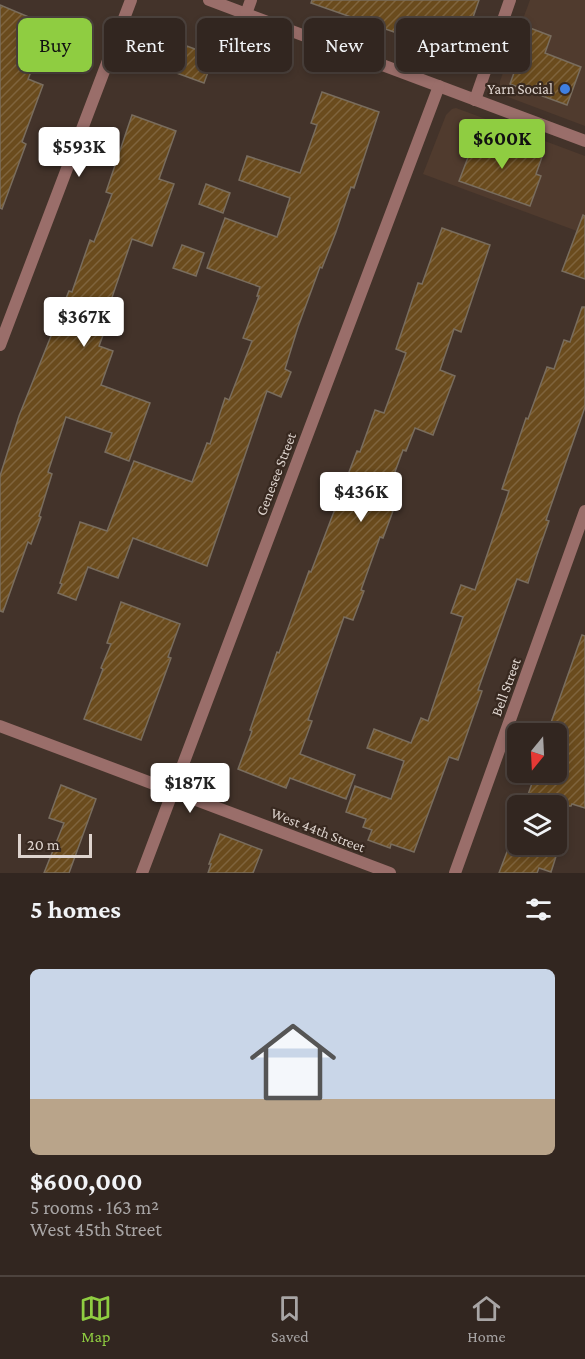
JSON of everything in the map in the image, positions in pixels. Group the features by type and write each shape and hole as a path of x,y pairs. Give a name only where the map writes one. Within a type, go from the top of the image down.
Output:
{"street":[{"path":"0,345 131,0"},
{"path":"209,0 585,141"},
{"path":"246,14 251,0"},
{"path":"475,100 510,0"},
{"name":"Genesee Street","path":"142,873 439,86"},
{"name":"Bell Street","path":"455,873 585,511"},
{"name":"West 44th Street","path":"0,726 390,873"}],"shaded area":[{"path":"530,0 585,0 585,126 500,92 500,81 503,72 530,72 530,18 523,18"},
{"path":"456,108 585,156 585,234 423,174 446,115"}],"building":[{"path":"312,0 479,0 473,18 396,18 396,33 384,28 384,18 354,18 311,3"},
{"path":"0,5 31,18 18,18 18,72 31,72 28,79 43,85 22,142 26,144 2,209 0,208"},
{"path":"530,28 551,36 545,53 581,67 567,105 510,84 514,72 530,72"},
{"path":"185,45 197,50 197,72 208,72 204,83 174,72 185,72"},
{"path":"322,92 379,112 354,188 351,187 336,232 322,268 320,267 298,327 285,369 291,372 281,397 267,391 207,566 133,538 118,578 88,567 76,600 58,593 80,522 107,531 134,461 192,482 207,443 210,444 225,398 229,400 252,341 243,338 259,296 257,296 260,287 207,268 225,218 277,237 290,198 239,180 247,156 300,173 317,125 311,123"},
{"path":"132,115 176,131 159,179 174,184 152,246 132,239 109,306 113,308 99,346 113,351 101,385 150,403 129,461 105,452 112,433 66,417 48,472 52,474 39,516 41,517 31,544 28,542 3,612 0,611 0,476 19,416 69,291 72,292 90,240 94,242 112,194 106,192"},
{"path":"477,134 542,157 536,174 541,176 530,206 459,181"},
{"path":"206,184 230,193 223,213 199,204"},
{"path":"583,215 585,216 585,279 562,271"},
{"path":"442,228 490,245 461,332 454,329 440,370 455,376 433,435 415,428 406,451 403,450 382,507 393,511 383,538 380,537 353,620 344,617 308,720 312,721 300,754 355,775 346,799 290,778 286,788 238,769 277,652 279,653 357,451 360,452 375,410 384,413 406,353 396,349 418,283 422,284"},
{"path":"182,245 204,253 196,276 173,268"},
{"path":"582,307 585,307 585,407 546,520 549,521 528,583 517,579 478,690 482,691 458,760 449,757 414,852 391,844 390,848 368,840 372,830 363,827 366,819 346,812 355,786 391,799 404,761 367,748 374,729 411,743 421,718 428,721 463,617 451,613 461,585 475,590 509,491 502,489 526,418 528,419 547,367 554,369 564,340 570,342"},
{"path":"121,602 180,624 168,657 171,658 141,740 84,719 111,644 107,643"},
{"path":"582,635 585,636 585,808 572,804 567,806 567,795 528,795 532,783 567,783 567,723 551,723"},
{"path":"61,785 96,799 69,873 44,873 64,823 49,818"},
{"path":"220,834 262,850 253,873 208,873"},
{"path":"507,852 507,855 556,855 551,872 539,868 537,873 499,873"}],"place":[{"name":"Yarn Social","path":"565,89"}]}
